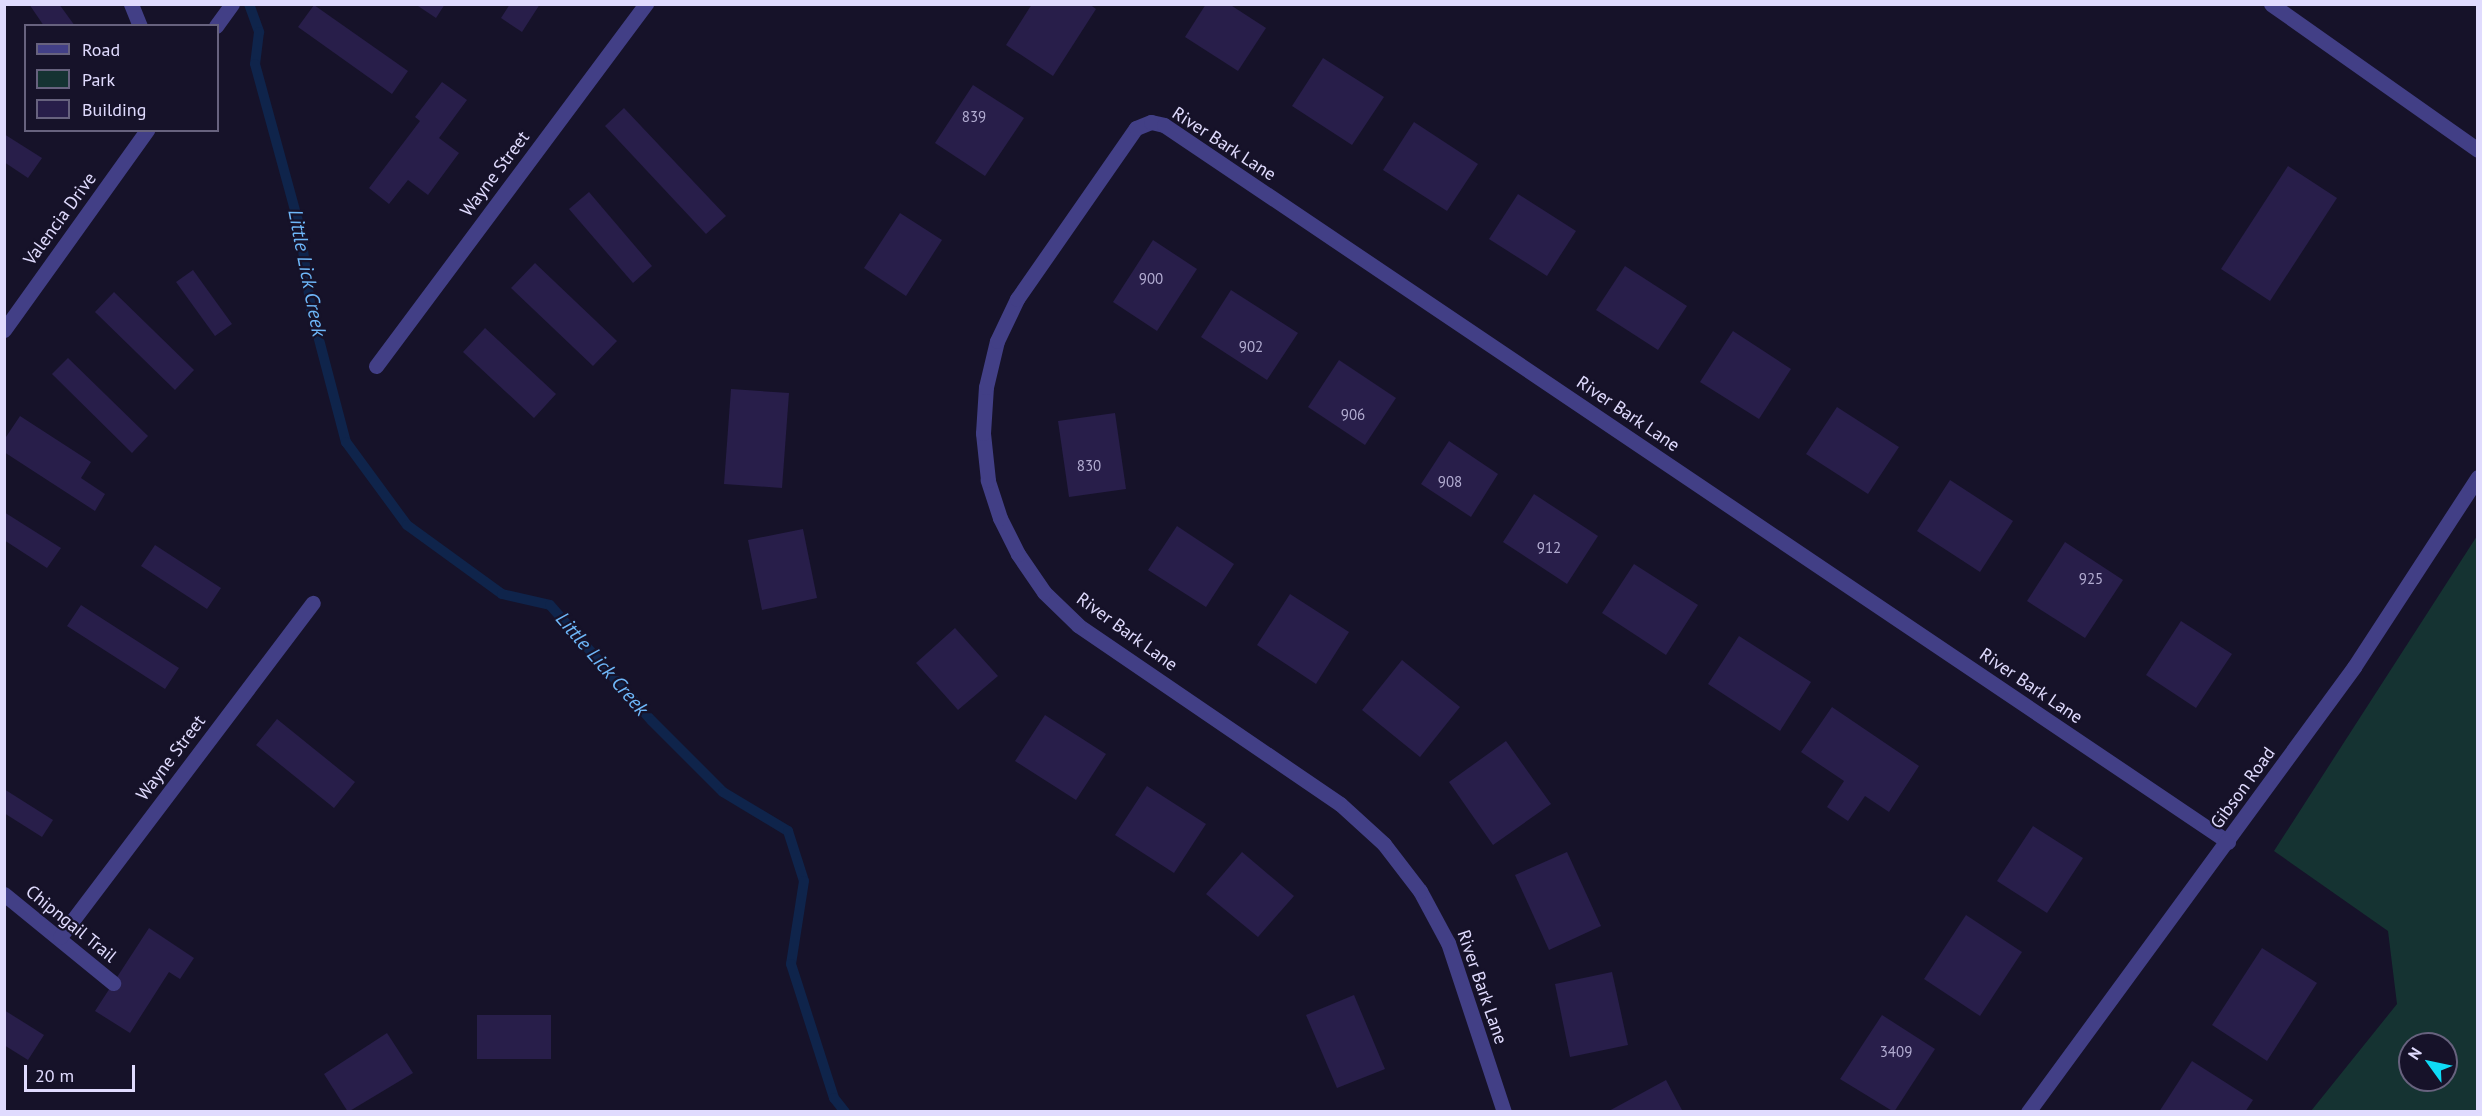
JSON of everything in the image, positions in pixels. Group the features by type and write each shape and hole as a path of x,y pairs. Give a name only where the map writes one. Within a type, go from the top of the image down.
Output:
{"street":[{"path":"131,4 139,24"},
{"path":"217,24 232,4"},
{"name":"Wayne Street","path":"376,366 646,4"},
{"path":"2271,4 2478,150"},
{"name":"River Bark Lane","path":"1504,1112 1448,943 1420,891 1384,844 1340,804 1078,625 1044,592 1018,554 1000,518 988,480 983,434 986,387 997,341 1017,299 1136,128 1151,122 1164,125 2228,842"},
{"name":"Valencia Drive","path":"4,330 146,132"},
{"name":"Gibson Road","path":"2028,1112 2354,667 2478,477"},
{"name":"Wayne Street","path":"60,937 313,603"},
{"name":"Chipngail Trail","path":"4,894 60,937 113,984"}],"green space":[{"path":"2477,536 2477,1111 2311,1111 2397,1004 2388,931 2274,851"}],"building":[{"path":"29,4 59,4 74,24 43,24"},
{"path":"415,4 445,4 436,18"},
{"path":"510,4 540,4 522,32 501,18"},
{"path":"1032,4 1089,4 1096,9 1053,76 1006,45"},
{"path":"1206,4 1229,4 1266,28 1238,71 1185,37"},
{"path":"314,5 408,71 392,94 298,27"},
{"path":"1323,58 1384,97 1352,145 1292,106"},
{"path":"442,82 467,100 439,138 459,153 428,195 408,180 389,204 369,188 420,121 415,117"},
{"path":"973,85 1024,118 985,176 935,143"},
{"path":"624,108 726,216 706,234 605,126"},
{"path":"1414,122 1478,164 1447,211 1383,170"},
{"path":"4,134 42,158 28,178 4,162"},
{"path":"2288,166 2337,198 2270,301 2221,269"},
{"path":"589,192 652,266 633,283 569,209"},
{"path":"1518,194 1576,231 1547,276 1489,239"},
{"path":"900,213 942,240 906,296 864,268"},
{"path":"1153,240 1197,269 1157,331 1113,302"},
{"path":"535,263 617,341 593,366 511,288"},
{"path":"1625,266 1687,306 1658,350 1596,310"},
{"path":"193,270 232,324 215,336 176,282"},
{"path":"1231,290 1298,333 1267,380 1201,337"},
{"path":"114,292 194,370 175,390 95,312"},
{"path":"485,328 556,394 534,418 463,352"},
{"path":"1733,331 1791,369 1759,419 1700,382"},
{"path":"68,358 148,436 132,453 52,374"},
{"path":"1339,360 1396,398 1365,445 1308,407"},
{"path":"731,389 789,393 782,488 724,484"},
{"path":"1837,407 1899,447 1868,494 1806,454"},
{"path":"1115,413 1126,489 1069,497 1058,421"},
{"path":"20,416 91,462 81,478 105,494 95,511 4,452 4,440"},
{"path":"1449,441 1498,474 1471,517 1421,484"},
{"path":"1950,480 2013,521 1980,572 1917,531"},
{"path":"1534,494 1598,536 1567,584 1503,542"},
{"path":"4,512 61,548 47,568 4,540"},
{"path":"1177,526 1234,564 1206,607 1148,570"},
{"path":"803,529 817,598 762,610 748,540"},
{"path":"2065,542 2123,580 2085,638 2027,601"},
{"path":"155,545 221,588 207,609 141,566"},
{"path":"1634,564 1698,605 1666,655 1602,613"},
{"path":"1290,594 1349,632 1316,684 1257,645"},
{"path":"81,605 179,668 165,689 67,626"},
{"path":"2181,621 2232,654 2196,708 2146,675"},
{"path":"955,628 998,676 958,710 916,663"},
{"path":"1739,636 1811,682 1780,731 1708,684"},
{"path":"1402,660 1460,707 1420,757 1362,710"},
{"path":"1832,707 1919,766 1889,812 1865,796 1848,821 1827,807 1844,781 1801,752"},
{"path":"1045,715 1106,754 1076,800 1015,761"},
{"path":"277,719 355,782 334,808 256,745"},
{"path":"1506,741 1551,804 1493,845 1449,782"},
{"path":"1147,786 1206,824 1174,873 1115,835"},
{"path":"4,789 53,820 42,837 4,813"},
{"path":"2033,826 2083,858 2047,913 1997,881"},
{"path":"1242,852 1294,896 1258,937 1206,894"},
{"path":"1567,852 1601,926 1549,950 1515,875"},
{"path":"1966,915 2022,952 1980,1016 1924,979"},
{"path":"149,928 194,958 180,979 169,972 130,1033 95,1011"},
{"path":"2262,948 2317,983 2267,1061 2212,1025"},
{"path":"1612,972 1628,1045 1570,1057 1555,984"},
{"path":"1354,995 1385,1069 1337,1088 1306,1015"},
{"path":"4,1010 44,1035 28,1060 4,1045"},
{"path":"477,1015 551,1015 551,1059 477,1059"},
{"path":"1882,1015 1935,1049 1894,1112 1840,1079"},
{"path":"387,1033 413,1073 348,1112 324,1074"},
{"path":"2192,1061 2253,1100 2245,1112 2159,1112"},
{"path":"1666,1080 1683,1112 1607,1112"}],"waterway":[{"name":"Little Lick Creek","path":"249,4 259,32 255,64 300,228 311,309 346,442 407,525 502,594 550,605 652,721 723,792 788,831 804,881 791,964 834,1098 845,1112"}]}
